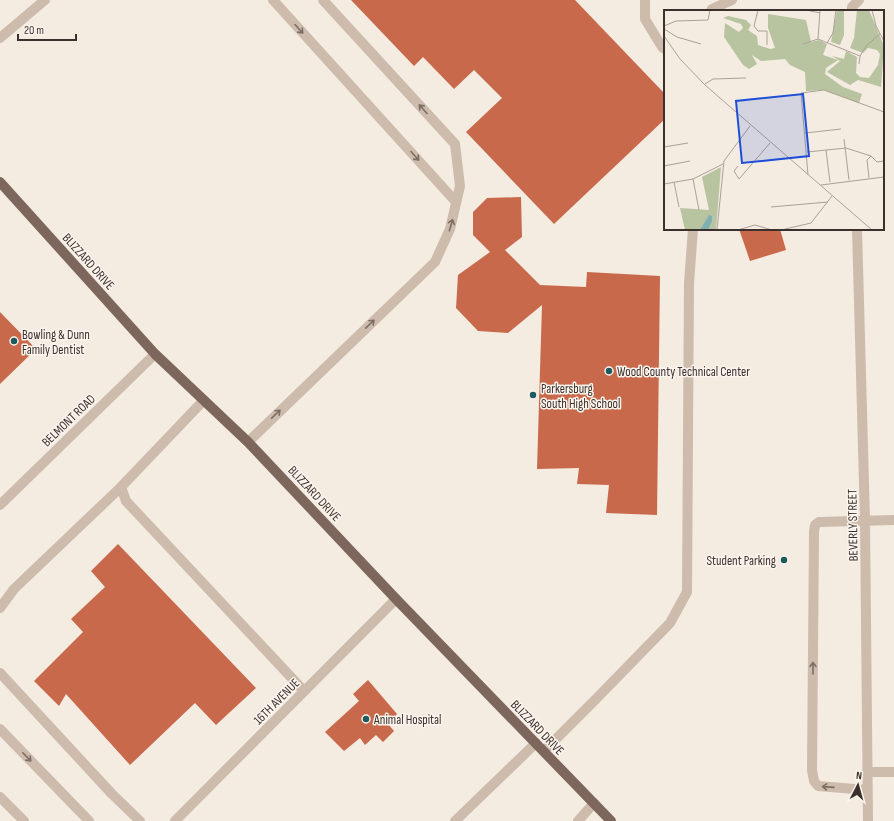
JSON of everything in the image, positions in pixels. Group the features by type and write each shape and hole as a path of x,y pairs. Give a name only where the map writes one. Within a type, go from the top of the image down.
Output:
{"main road":[{"name":"BLIZZARD DRIVE","path":"0,182 155,354 248,442 396,599 611,821"}],"street":[{"path":"0,38 45,0"},
{"path":"273,0 456,202"},
{"path":"248,442 435,262 450,229 460,186 455,144 323,0"},
{"path":"645,0 646,19 664,48"},
{"path":"712,10 732,0"},
{"path":"544,751 596,700 670,623 687,592 689,284 693,230"},
{"name":"BEVERLY STREET","path":"858,230 865,520 868,821"},
{"name":"BELMONT ROAD","path":"0,505 155,354"},
{"path":"0,608 14,589 121,487 204,400"},
{"path":"121,487 126,501 304,691"},
{"path":"867,790 818,786 814,782 812,770 814,532 815,525 819,522 894,520"},
{"name":"16TH AVENUE","path":"175,821 396,599"},
{"path":"0,673 112,794 140,821"},
{"path":"0,729 89,821"},
{"path":"455,821 536,743"},
{"path":"867,772 894,772"},
{"path":"0,797 24,821"},
{"path":"578,821 594,803"}],"building":[{"path":"351,0 575,0 664,93 664,120 554,224 466,132 502,98 474,70 454,89 423,57 414,66"},
{"path":"521,197 522,237 505,250 540,285 586,287 587,272 660,276 657,515 606,513 609,485 577,484 579,468 537,469 542,305 508,333 478,331 456,308 458,275 490,252 473,235 473,212 487,198"},
{"path":"739,230 780,230 786,250 750,261"},
{"name":"Bowling & Dunn Family Dentist","path":"0,312 36,349 0,384"},
{"path":"118,544 256,688 216,725 195,703 130,765 66,694 59,706 34,681 83,632 71,619 105,587 91,571"},
{"name":"Animal Hospital","path":"368,680 397,714 388,724 394,731 383,742 376,735 365,745 360,738 344,751 325,732 359,701 353,694"}],"place":[{"name":"Bowling & Dunn Family Dentist","path":"14,341"},
{"name":"Wood County Technical Center","path":"609,371"},
{"name":"Parkersburg South High School","path":"533,395"},
{"name":"Student Parking","path":"784,560"},
{"name":"Animal Hospital","path":"366,719"}]}
